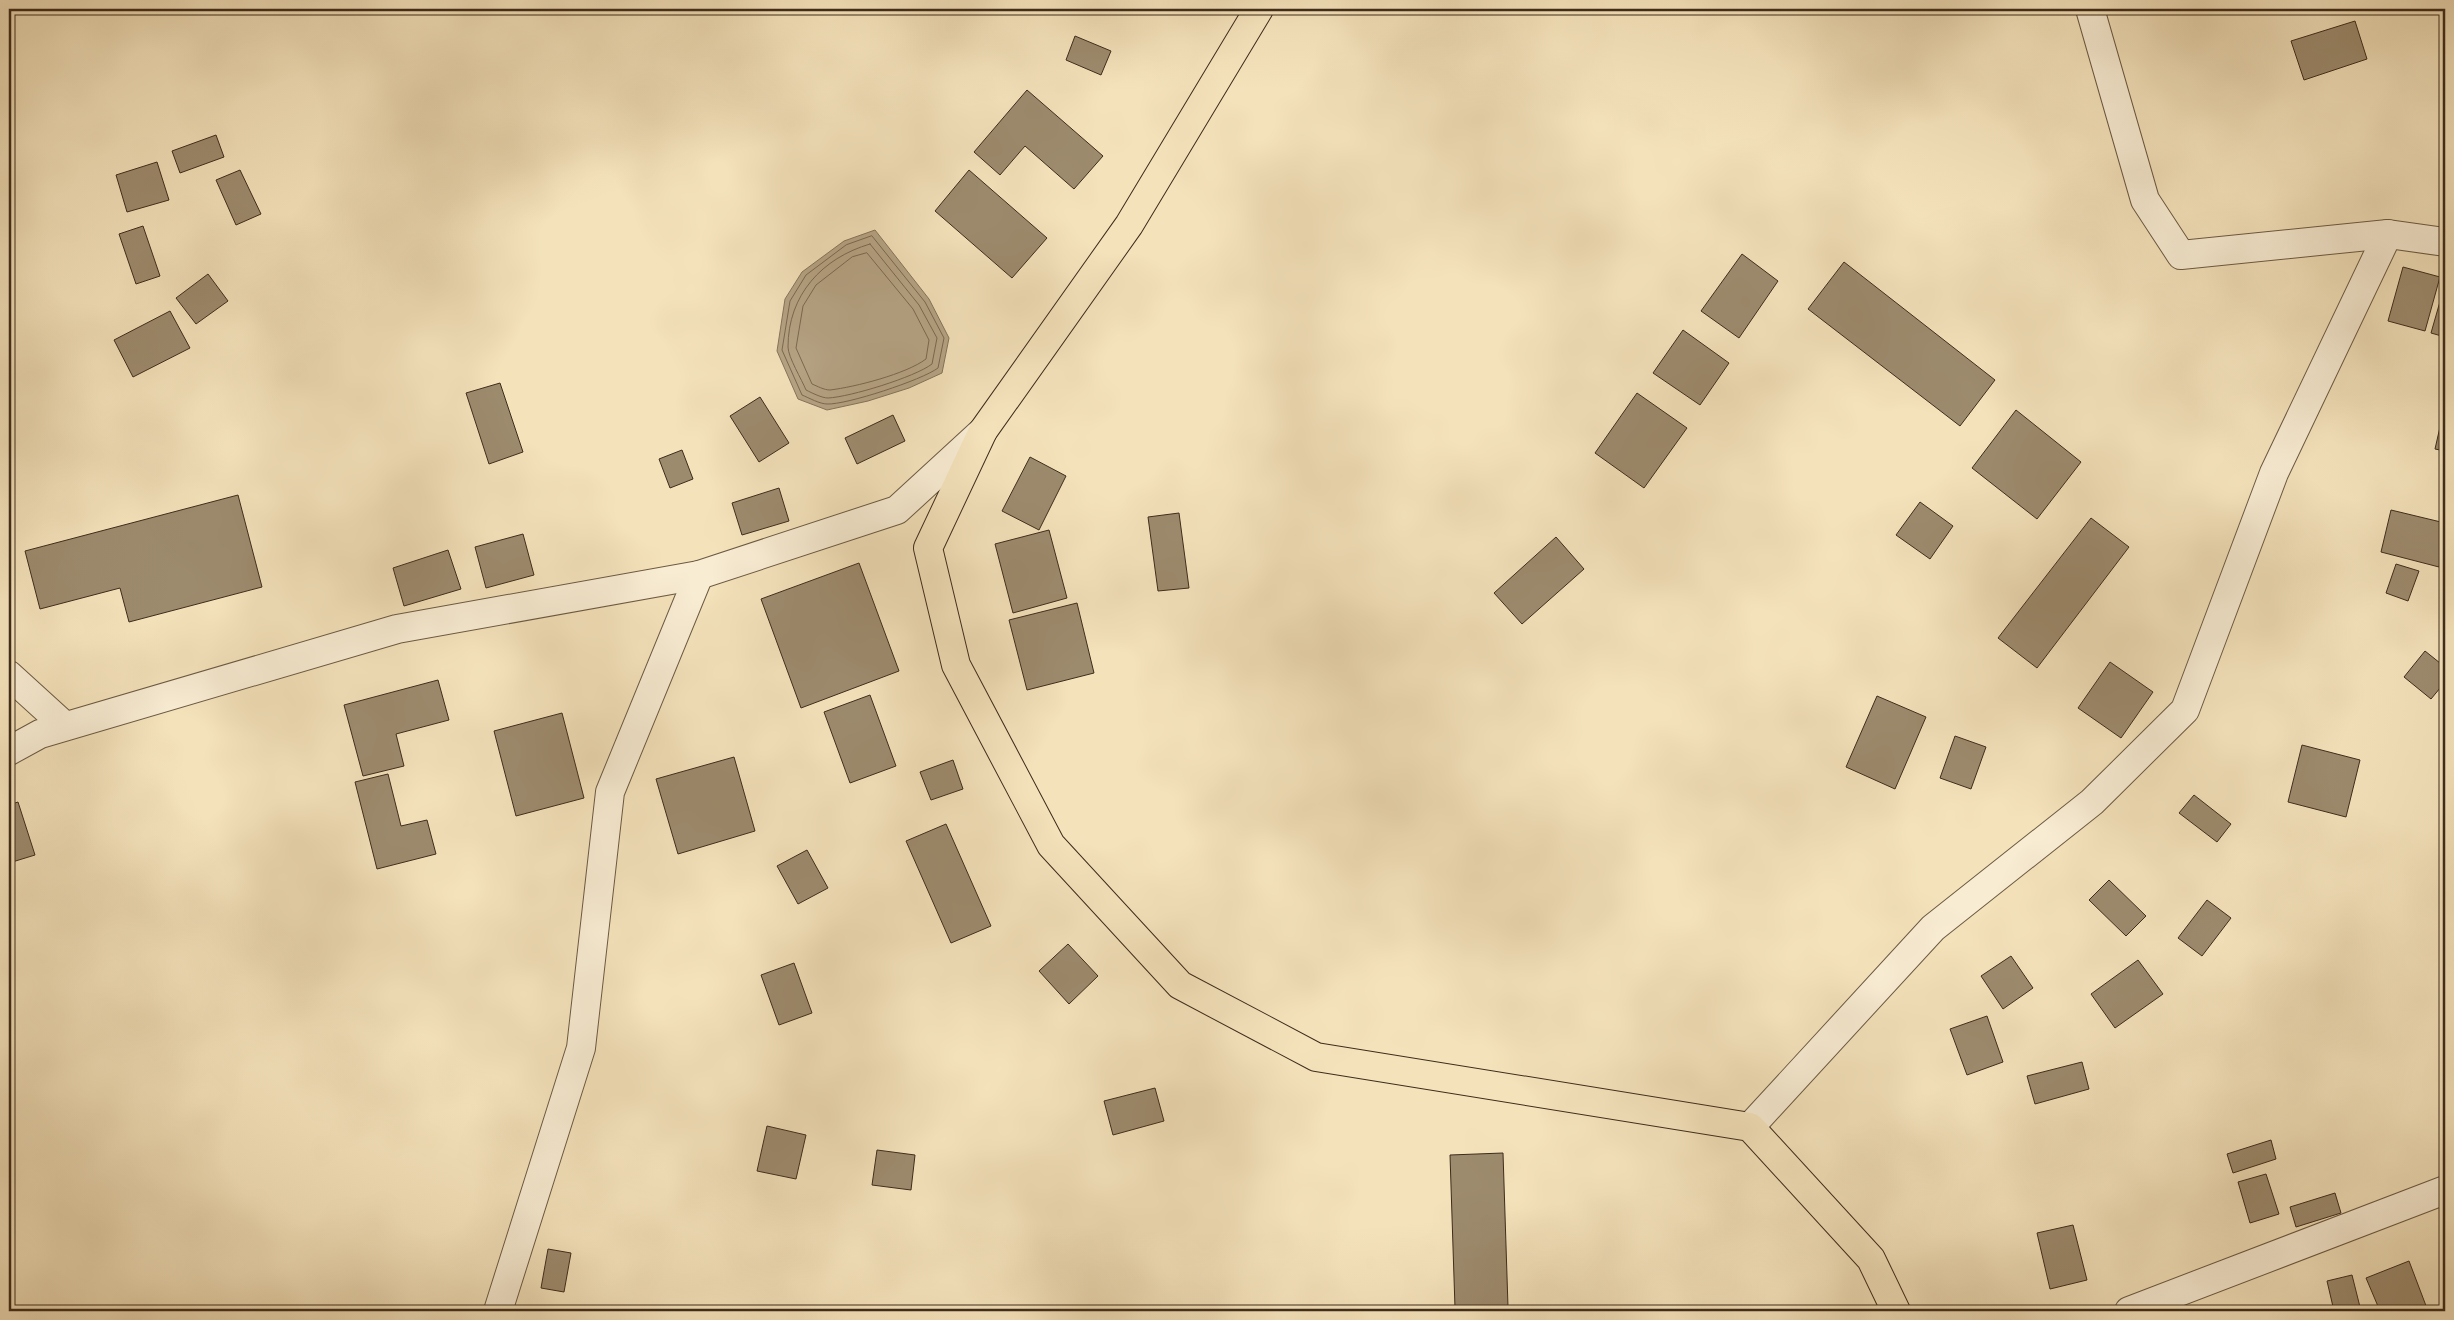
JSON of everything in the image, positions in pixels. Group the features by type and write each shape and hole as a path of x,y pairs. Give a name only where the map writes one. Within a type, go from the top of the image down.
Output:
{"main road":[{"path":"1259,9 1128,225 983,431 928,548 956,665 1051,845 1180,986 1316,1057 1750,1127 1871,1259 1896,1311"}],"street":[{"path":"2090,9 2145,200 2181,255 2388,234 2445,242"},
{"path":"1750,1127 1932,928 2092,802 2186,710 2274,472 2388,234"},
{"path":"9,751 40,734 65,726 397,629 699,576 897,510 983,431"},
{"path":"498,1311 581,1048 610,792 699,576"},
{"path":"9,675 65,726"},
{"path":"2129,1311 2445,1190"}],"water":[{"path":"875,230 929,299 949,338 942,373 909,388 868,401 827,410 798,399 777,351 785,299 802,272 844,241"}],"building":[{"path":"2355,21 2367,59 2304,80 2291,41"},
{"path":"1075,36 1111,51 1101,75 1066,60"},
{"path":"1027,90 1103,156 1074,189 1025,146 1000,175 974,152"},
{"path":"216,135 224,157 180,173 172,151"},
{"path":"157,162 169,200 127,212 116,175"},
{"path":"240,170 261,214 236,225 216,180"},
{"path":"969,170 1047,238 1012,278 935,211"},
{"path":"143,226 160,276 136,284 119,234"},
{"path":"1742,254 1778,281 1739,338 1701,311"},
{"path":"1844,262 1995,380 1960,426 1808,309"},
{"path":"2403,267 2440,277 2425,331 2388,321"},
{"path":"208,274 228,301 196,324 176,298"},
{"path":"2445,284 2445,337 2431,333"},
{"path":"170,311 190,348 133,377 114,340"},
{"path":"1683,330 1729,363 1700,405 1653,373"},
{"path":"500,383 523,452 489,464 466,393"},
{"path":"1637,393 1687,428 1644,488 1595,453"},
{"path":"760,397 789,443 759,462 730,416"},
{"path":"2445,405 2445,451 2435,449"},
{"path":"2016,410 2081,462 2037,519 1972,468"},
{"path":"893,415 905,441 857,464 845,438"},
{"path":"682,450 693,479 670,488 659,459"},
{"path":"1030,457 1066,476 1039,530 1002,511"},
{"path":"779,488 789,521 742,535 732,503"},
{"path":"238,495 262,587 129,622 120,588 40,609 25,551"},
{"path":"1920,502 1953,526 1930,559 1896,535"},
{"path":"2391,510 2445,523 2445,543 2439,567 2381,552"},
{"path":"1179,513 1189,588 1158,591 1148,517"},
{"path":"2091,518 2129,547 2037,668 1998,638"},
{"path":"1049,530 1067,598 1013,613 995,544"},
{"path":"523,534 534,575 486,588 475,547"},
{"path":"1556,537 1584,569 1522,624 1494,593"},
{"path":"448,550 461,589 404,606 393,568"},
{"path":"859,563 899,671 801,708 761,599"},
{"path":"2396,564 2419,571 2408,601 2386,593"},
{"path":"1077,603 1094,673 1027,690 1009,620"},
{"path":"2425,651 2445,667 2445,682 2431,699 2404,677"},
{"path":"2110,662 2153,692 2121,738 2078,708"},
{"path":"438,680 449,720 396,734 404,766 363,776 344,705"},
{"path":"870,695 896,766 850,783 824,712"},
{"path":"1877,696 1926,717 1895,789 1846,767"},
{"path":"562,713 584,798 516,816 494,731"},
{"path":"1955,736 1986,747 1971,789 1940,778"},
{"path":"2302,745 2360,760 2346,817 2288,802"},
{"path":"734,757 755,831 678,854 656,779"},
{"path":"953,760 963,789 931,800 920,772"},
{"path":"388,774 401,826 427,820 436,854 377,869 355,782"},
{"path":"2194,795 2231,824 2217,842 2179,813"},
{"path":"18,802 35,855 9,863 9,805"},
{"path":"946,824 991,926 951,943 906,841"},
{"path":"807,850 828,888 798,904 777,866"},
{"path":"2109,880 2146,916 2126,936 2089,900"},
{"path":"2207,900 2231,918 2202,956 2178,938"},
{"path":"1068,944 1098,976 1069,1004 1039,971"},
{"path":"2011,956 2033,988 2003,1009 1981,976"},
{"path":"2138,960 2163,994 2115,1028 2091,994"},
{"path":"794,963 812,1013 779,1025 761,975"},
{"path":"1987,1016 2003,1062 1967,1075 1950,1029"},
{"path":"2082,1062 2089,1089 2035,1104 2027,1076"},
{"path":"1155,1088 1164,1121 1113,1135 1104,1101"},
{"path":"767,1126 806,1135 796,1179 757,1171"},
{"path":"2271,1140 2276,1159 2233,1173 2227,1154"},
{"path":"877,1150 915,1155 911,1190 872,1185"},
{"path":"1503,1153 1508,1307 1455,1308 1450,1155"},
{"path":"2266,1174 2279,1214 2250,1223 2238,1182"},
{"path":"2335,1193 2341,1213 2296,1227 2290,1207"},
{"path":"2073,1225 2087,1280 2050,1289 2037,1233"},
{"path":"548,1249 571,1253 564,1292 541,1288"},
{"path":"2409,1261 2428,1311 2380,1311 2366,1278"},
{"path":"2352,1275 2361,1311 2334,1311 2327,1281"}]}
